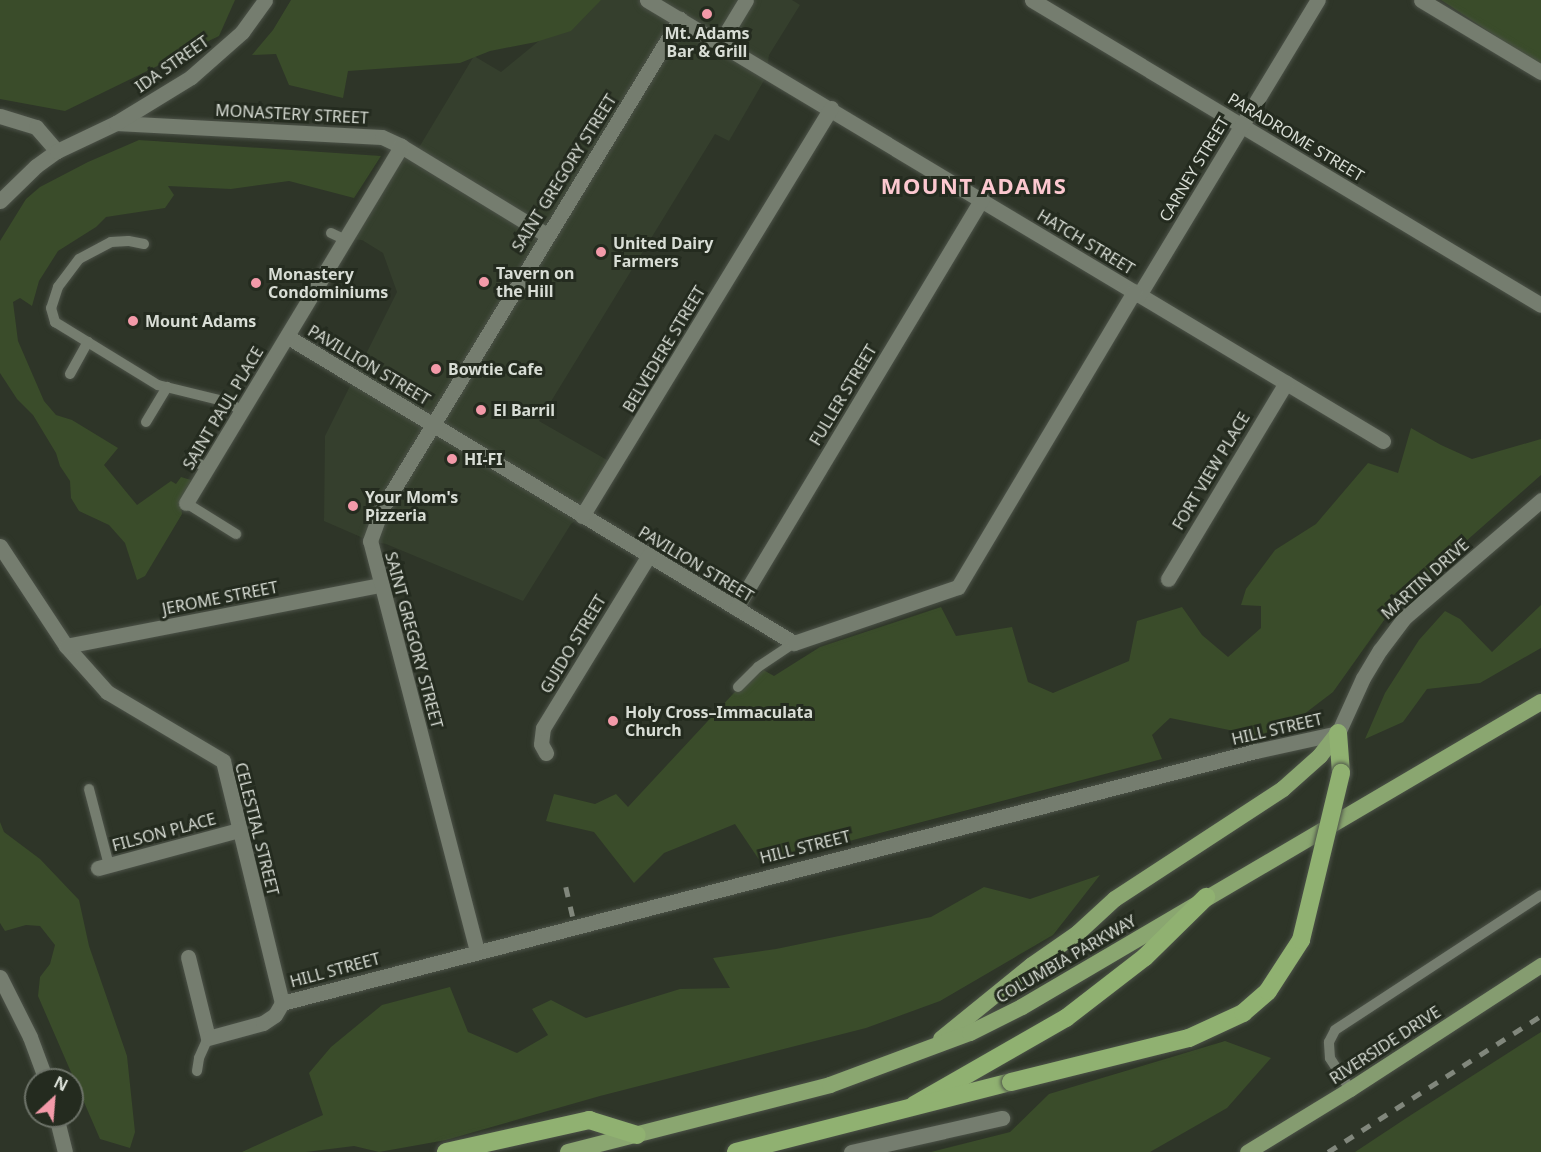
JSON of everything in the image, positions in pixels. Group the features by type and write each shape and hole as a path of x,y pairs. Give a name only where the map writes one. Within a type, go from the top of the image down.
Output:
{"highway":[{"name":"COLUMBIA PARKWAY","path":"568,1152 830,1085 926,1051 1022,1007 1541,702"},
{"path":"736,1152 914,1105 1189,1038 1243,1013 1268,991 1301,940 1341,773 1338,734"},
{"path":"926,1051 1032,965 1078,933 1115,899 1282,789 1320,756 1338,734"},
{"path":"914,1105 1066,1018 1145,957 1206,897"},
{"path":"446,1152 589,1120 637,1135"}],"main road":[{"name":"RIVERSIDE DRIVE","path":"1247,1152 1350,1089 1541,965"}],"street":[{"name":"IDA STREET","path":"116,123 191,77 224,50 242,32 265,0"},
{"name":"HATCH STREET","path":"647,0 831,108 1383,441"},
{"path":"720,44 746,0"},
{"name":"PARADROME STREET","path":"1032,0 1541,305"},
{"name":"CARNEY STREET","path":"794,644 958,587 1318,0"},
{"path":"1421,0 1541,72"},
{"name":"SAINT GREGORY STREET","path":"477,951 371,549 373,530 381,510 432,425 680,19"},
{"name":"BELVEDERE STREET","path":"582,516 831,108"},
{"path":"0,116 36,127 57,151"},
{"path":"0,201 36,166 57,151 116,123"},
{"name":"MONASTERY STREET","path":"116,123 376,136 401,146 547,235"},
{"name":"SAINT PAUL PLACE","path":"186,503 288,337 338,236 401,146"},
{"name":"FULLER STREET","path":"736,608 982,199"},
{"name":"PAVILLION STREET","path":"288,337 432,425"},
{"name":"FORT VIEW PLACE","path":"1168,579 1286,383"},
{"name":"PAVILION STREET","path":"432,425 794,644"},
{"name":"MARTIN DRIVE","path":"1338,734 1363,678 1404,618 1541,500"},
{"name":"CELESTIAL STREET","path":"0,546 66,646 107,692 224,761 282,1003"},
{"name":"GUIDO STREET","path":"546,753 541,744 543,728 648,555"},
{"name":"JEROME STREET","path":"66,646 381,585"},
{"name":"HILL STREET","path":"282,1003 1244,754 1338,734"},
{"name":"FILSON PLACE","path":"103,866 239,830"},
{"path":"188,957 208,1038 263,1023 275,1015 282,1003"},
{"path":"0,977 30,1037 41,1068"},
{"path":"851,1152 1002,1118"},
{"path":"59,1128 65,1152"}],"lane":[{"path":"144,244 128,241 111,242 79,259 58,287 51,308 56,322 149,380 167,387 228,402 243,412"},
{"path":"70,374 88,342"},
{"path":"146,422 167,387"},
{"path":"191,459 208,468"},
{"path":"186,503 236,534"},
{"path":"738,687 758,667 794,644"},
{"path":"89,789 103,866"},
{"path":"1350,1089 1330,1058 1329,1042 1335,1030 1541,895"},
{"path":"197,1071 199,1058 208,1038"}],"shaded area":[{"path":"589,0 792,0 800,5 769,55 766,77 729,141 715,134 539,421 614,464 582,516 571,524 523,601 324,521 325,436 397,292 383,253 362,240 344,239 401,146 415,154 474,56 501,72"}],"green space":[{"path":"0,0 235,0 219,36 65,111 0,99"},
{"path":"291,0 601,0 571,31 536,42 490,51 460,63 348,71 343,98 289,85 276,54 252,55 273,30"},
{"path":"1441,0 1541,0 1541,66"},
{"path":"139,140 381,156 354,198 289,181 231,189 168,186 174,195 165,208 106,217 96,227 58,251 39,281 32,306 20,298 13,302 18,341 44,401 56,415 72,420 118,448 104,465 137,505 171,481 176,484 181,477 191,480 181,506 182,514 145,576 137,580 125,543 109,525 79,511 71,498 70,481 60,466 56,453 33,415 17,399 0,373 0,241 26,199 40,187 88,162"},
{"path":"1411,428 1472,459 1541,439 1541,475 1397,602 1333,692 1295,721 1259,736 1170,718 1152,735 1162,759 762,864 735,824 664,853 634,883 594,832 546,821 554,794 595,804 616,794 628,807 758,667 774,676 820,647 941,607 956,636 1012,627 1028,682 1053,693 1129,661 1137,621 1182,607 1202,635 1228,657 1261,628 1261,606 1241,605 1246,589 1275,550 1316,524 1368,463 1398,473"},
{"path":"1541,605 1541,648 1480,683 1427,689 1403,722 1365,739 1385,693 1419,640 1445,611 1460,619 1492,652"},
{"path":"0,822 4,832 40,859 79,900 89,946 127,1056 135,1132 130,1148 100,1139 84,1102 84,1068 69,1068 38,996 40,977 50,964 55,945 40,926 26,925 5,931 0,923"},
{"path":"1100,875 1053,935 940,1001 866,1028 600,1096 446,1140 379,1152 354,1146 306,1152 242,1152 323,1115 309,1073 331,1047 382,1005 450,987 468,1032 517,1053 548,1035 532,1009 551,1000 586,1018 680,989 730,988 713,958 776,949 931,917 984,887 1030,899"},
{"path":"1541,1032 1541,1152 1355,1152 1411,1115"},
{"path":"1225,1041 1271,1058 1227,1108 1150,1152 931,1152 1010,1132 1049,1094"}],"railway":[{"path":"566,887 575,926"},
{"path":"1328,1152 1541,1016"}],"place":[{"name":"Mt. Adams Bar & Grill","path":"707,14"},
{"name":"United Dairy Farmers","path":"601,252"},
{"name":"Tavern on the Hill","path":"484,282"},
{"name":"Monastery Condominiums","path":"256,283"},
{"name":"Mount Adams","path":"133,321"},
{"name":"Bowtie Cafe","path":"436,369"},
{"name":"El Barril","path":"481,410"},
{"name":"HI-FI","path":"452,459"},
{"name":"Your Mom's Pizzeria","path":"353,506"},
{"name":"Holy Cross–Immaculata Church","path":"613,721"}],"district":[{"name":"MOUNT ADAMS","path":"974,186"}]}
